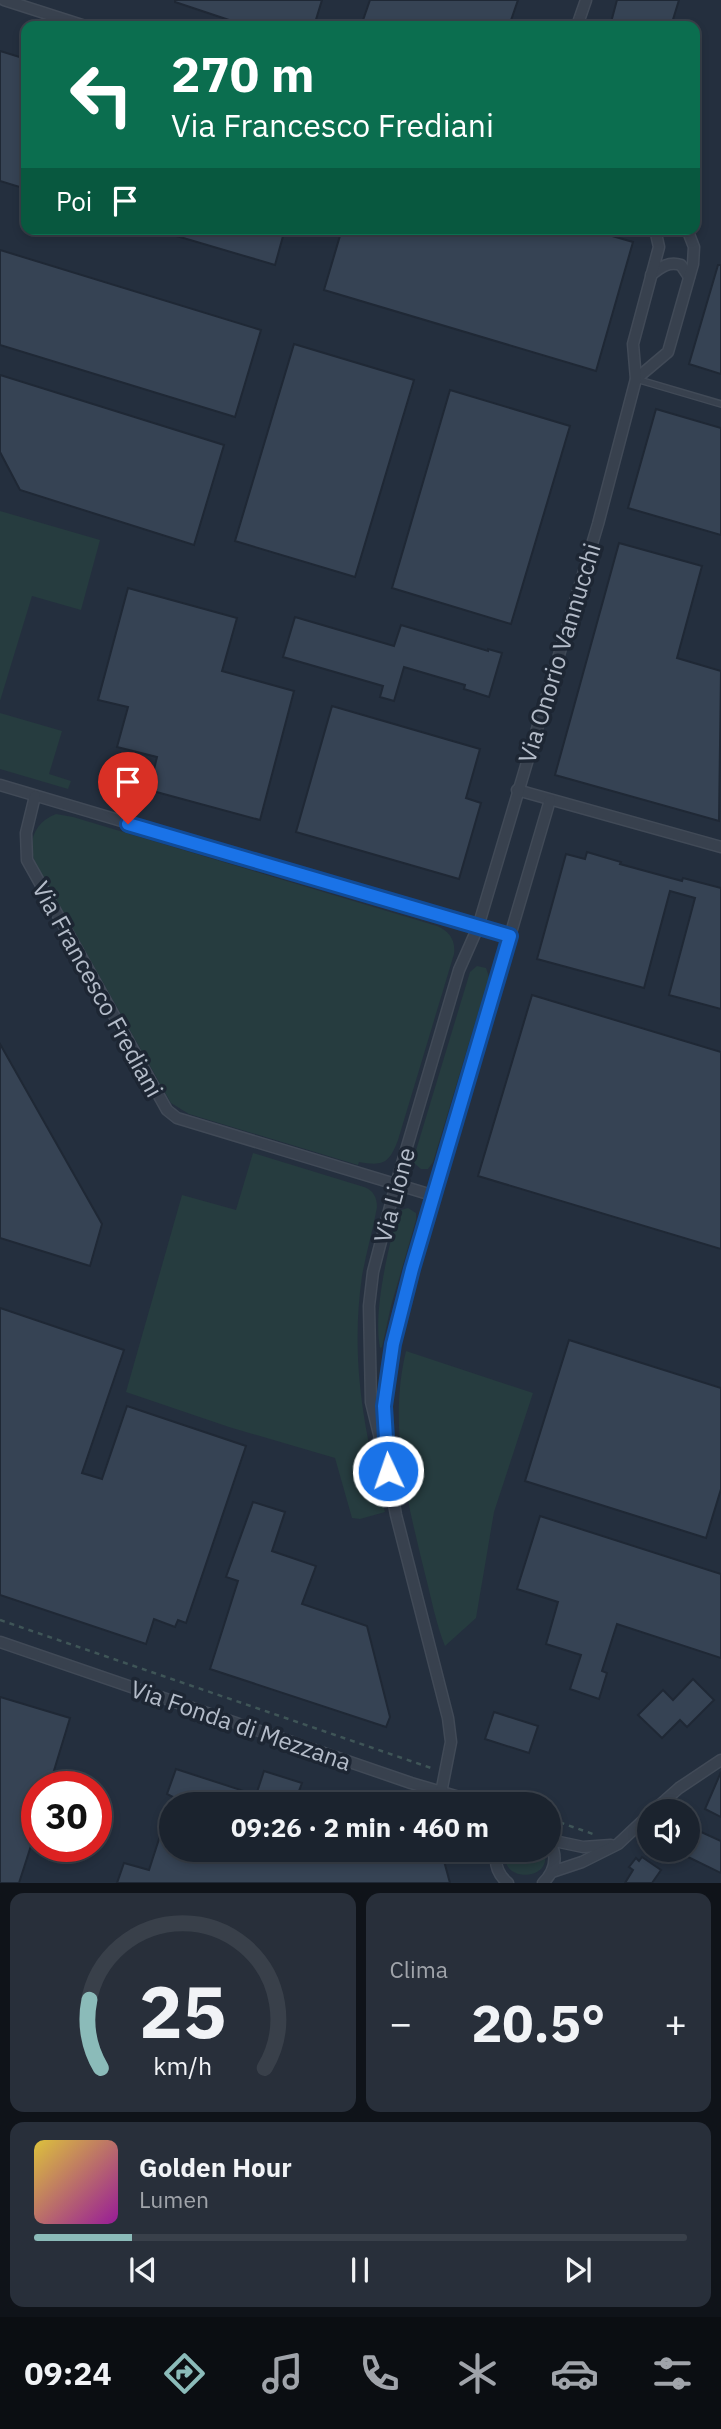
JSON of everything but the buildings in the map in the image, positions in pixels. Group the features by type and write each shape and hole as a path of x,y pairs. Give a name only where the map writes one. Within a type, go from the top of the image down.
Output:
{"street":[{"path":"4,0 69,21"},
{"path":"579,21 586,0"},
{"name":"Via Onorio Vannucchi","path":"478,927 598,524 636,379 633,344 659,247 656,235"},
{"path":"636,379 668,352 693,264 694,247 689,235"},
{"path":"652,275 673,262 681,265 689,277"},
{"path":"0,785 510,936"},
{"path":"517,790 721,847"},
{"name":"Via Francesco Frediani","path":"36,796 26,833 27,860 167,1110 177,1118 435,1196"},
{"name":"Via Onorio Vannucchi","path":"510,936 550,800"},
{"name":"Via Lione","path":"441,1792 451,1742 448,1718 396,1515 371,1402 368,1338 373,1272 396,1184 459,970 478,927"},
{"name":"Via Lione","path":"388,1471 384,1406 393,1344 412,1269 510,936"},
{"name":"Via Fonda di Mezzana","path":"0,1642 438,1792"},
{"path":"667,1799 721,1760"},
{"path":"552,1872 582,1862 618,1844 637,1826"},
{"path":"561,1843 583,1847 618,1844"},
{"path":"496,1862 499,1872 508,1883"},
{"path":"543,1883 552,1872 554,1862"}],"lane":[{"path":"636,379 721,404"}],"path":[{"path":"0,1620 445,1772"},
{"path":"561,1823 594,1835"}],"green space":[{"path":"0,511 100,540 81,610 32,596 0,701"},
{"path":"0,713 62,731 49,774 71,781 68,789 0,769"},
{"path":"56,814 437,926 448,933 453,940 454,954 398,1140 388,1159 374,1164 359,1162 358,1165 189,1114 171,1103 35,862 32,847 35,833 43,822"},
{"path":"477,966 486,968 489,977 433,1162 428,1169 421,1169 414,1163 414,1157 470,972"},
{"path":"253,1153 364,1187 375,1197 377,1207 362,1276 358,1366 365,1424 385,1512 360,1519 352,1518 335,1458 229,1427 126,1392 182,1195 236,1210"},
{"path":"408,1208 416,1213 416,1220 380,1348 378,1316 386,1263 397,1215"},
{"path":"406,1351 533,1393 494,1512 476,1618 445,1646 418,1547 402,1463 399,1407"},
{"path":"506,1862 544,1862 541,1869 525,1875 509,1869"}],"route":[{"path":"128,824 510,936 412,1269 393,1344 384,1406 388,1471"}]}
